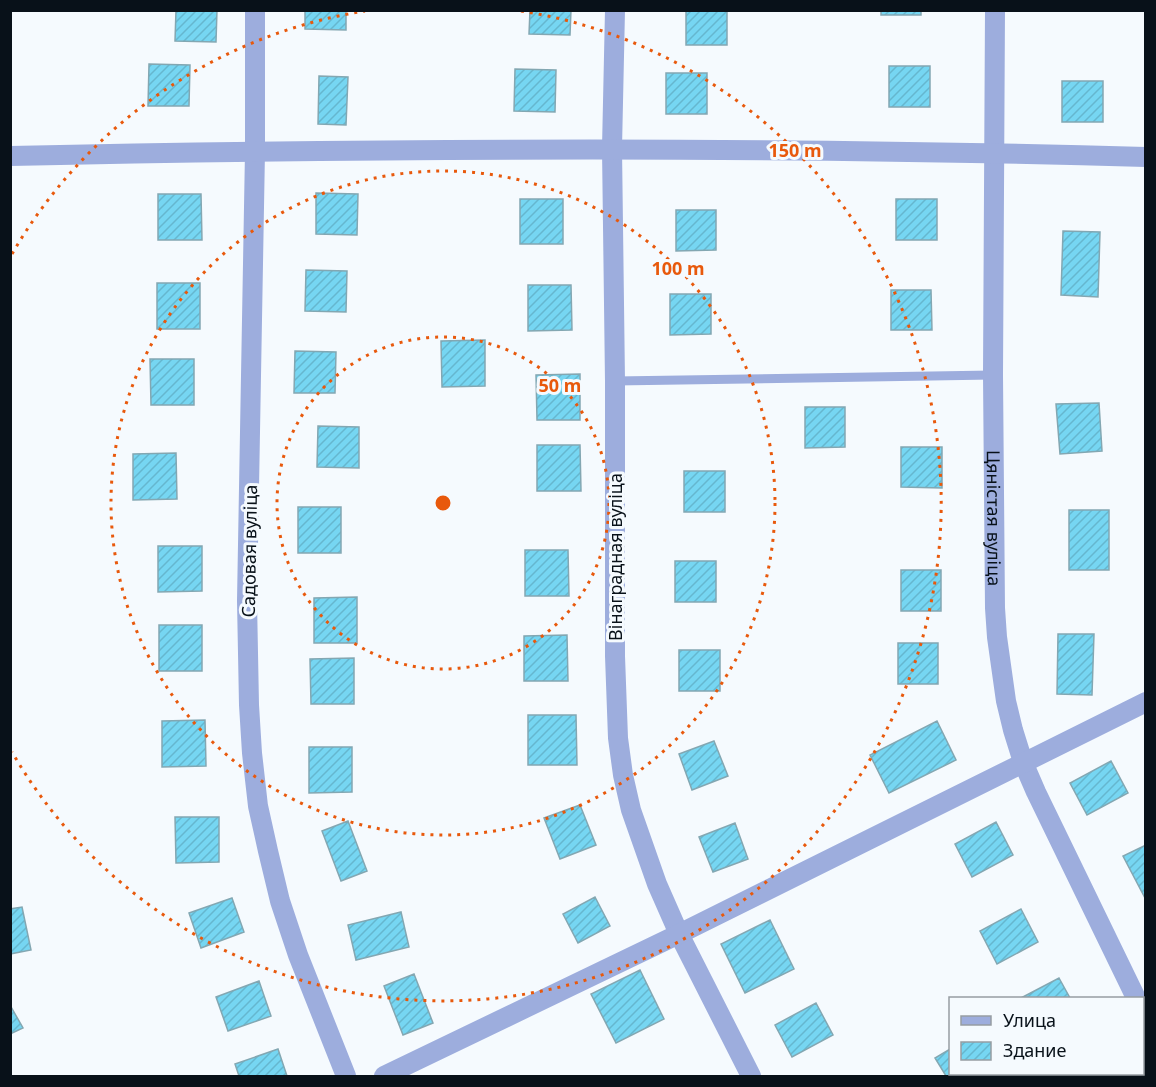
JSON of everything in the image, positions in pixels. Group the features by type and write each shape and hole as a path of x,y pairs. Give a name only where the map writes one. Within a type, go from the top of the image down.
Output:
{"street":[{"name":"Садовая вуліца","path":"255,10 248,601 252,753 258,806 280,901 298,955 346,1077"},
{"name":"Вінаградная вуліца","path":"615,10 612,148 615,656 618,738 623,775 642,846 679,934 751,1077"},
{"name":"Цяністая вуліца","path":"995,10 993,375 995,608 1006,701 1023,762 1135,997"},
{"path":"10,156 612,148 1146,157"},
{"path":"384,1077 679,934 1146,702"}],"lane":[{"path":"615,381 993,375"}],"building":[{"path":"176,10 217,10 216,42 175,41"},
{"path":"305,10 346,10 346,30 305,29"},
{"path":"530,10 571,10 570,35 529,34"},
{"path":"686,10 727,10 727,45 686,45"},
{"path":"881,10 921,10 921,15 881,15"},
{"path":"149,64 190,65 189,106 148,106"},
{"path":"889,66 930,66 930,107 889,107"},
{"path":"515,69 556,70 555,112 514,111"},
{"path":"666,73 707,73 707,114 666,114"},
{"path":"319,76 348,77 346,125 318,124"},
{"path":"1062,81 1103,81 1103,122 1062,122"},
{"path":"316,193 358,194 357,235 316,234"},
{"path":"158,194 201,194 202,240 158,240"},
{"path":"520,199 563,199 563,244 520,244"},
{"path":"896,199 937,199 937,240 896,240"},
{"path":"676,210 716,210 716,250 676,251"},
{"path":"1063,231 1100,232 1098,297 1061,295"},
{"path":"306,270 347,271 346,312 305,311"},
{"path":"157,283 200,283 200,329 157,329"},
{"path":"528,285 571,285 572,330 528,331"},
{"path":"891,290 931,290 932,330 891,330"},
{"path":"670,294 711,294 711,334 670,335"},
{"path":"485,340 485,386 442,387 441,341"},
{"path":"295,351 336,352 335,393 294,393"},
{"path":"150,359 194,359 194,405 151,405"},
{"path":"580,374 580,420 537,420 536,375"},
{"path":"1099,403 1102,451 1060,454 1056,404"},
{"path":"805,407 845,407 845,447 805,448"},
{"path":"318,426 359,427 359,468 317,467"},
{"path":"537,445 580,445 581,491 537,491"},
{"path":"901,447 942,447 942,488 901,487"},
{"path":"176,453 177,499 133,500 133,454"},
{"path":"684,471 725,471 725,512 684,512"},
{"path":"298,507 341,507 341,553 298,553"},
{"path":"1069,510 1109,510 1109,570 1069,570"},
{"path":"158,546 202,546 202,591 158,592"},
{"path":"525,550 568,550 569,596 525,596"},
{"path":"675,561 716,561 716,602 675,602"},
{"path":"901,570 941,570 941,611 901,611"},
{"path":"357,597 357,643 314,643 314,598"},
{"path":"159,625 202,625 202,671 159,671"},
{"path":"1058,634 1094,634 1092,695 1057,694"},
{"path":"567,635 568,681 524,681 524,636"},
{"path":"898,643 938,643 938,684 898,684"},
{"path":"679,650 720,650 720,691 679,691"},
{"path":"354,658 354,704 311,704 310,659"},
{"path":"528,715 576,715 577,765 528,765"},
{"path":"205,720 206,766 162,767 162,721"},
{"path":"937,721 956,760 889,793 870,755"},
{"path":"714,741 728,776 692,790 679,754"},
{"path":"309,747 352,747 352,792 309,793"},
{"path":"1111,761 1128,793 1087,815 1070,783"},
{"path":"580,805 596,845 560,859 544,818"},
{"path":"175,817 219,817 219,862 176,863"},
{"path":"348,821 367,871 341,881 322,831"},
{"path":"996,822 1013,855 972,877 955,844"},
{"path":"735,823 748,859 713,872 699,837"},
{"path":"1146,845 1146,898 1145,898 1123,856"},
{"path":"595,897 610,926 578,943 563,914"},
{"path":"232,898 244,932 201,948 189,913"},
{"path":"22,907 31,950 10,954 10,909"},
{"path":"1021,909 1038,942 997,964 980,931"},
{"path":"401,912 409,947 356,960 348,925"},
{"path":"770,920 794,969 745,993 721,944"},
{"path":"640,970 664,1019 616,1043 591,994"},
{"path":"414,974 433,1023 403,1035 384,986"},
{"path":"1059,978 1069,997 1023,997"},
{"path":"259,981 271,1016 228,1031 216,997"},
{"path":"816,1003 833,1035 792,1057 775,1025"},
{"path":"10,1005 23,1028 10,1034"},
{"path":"278,1049 287,1076 239,1076 235,1064"},
{"path":"949,1050 949,1075 976,1076 946,1076 935,1058"},
{"path":"1057,1075 1110,1076 1058,1076"}]}
